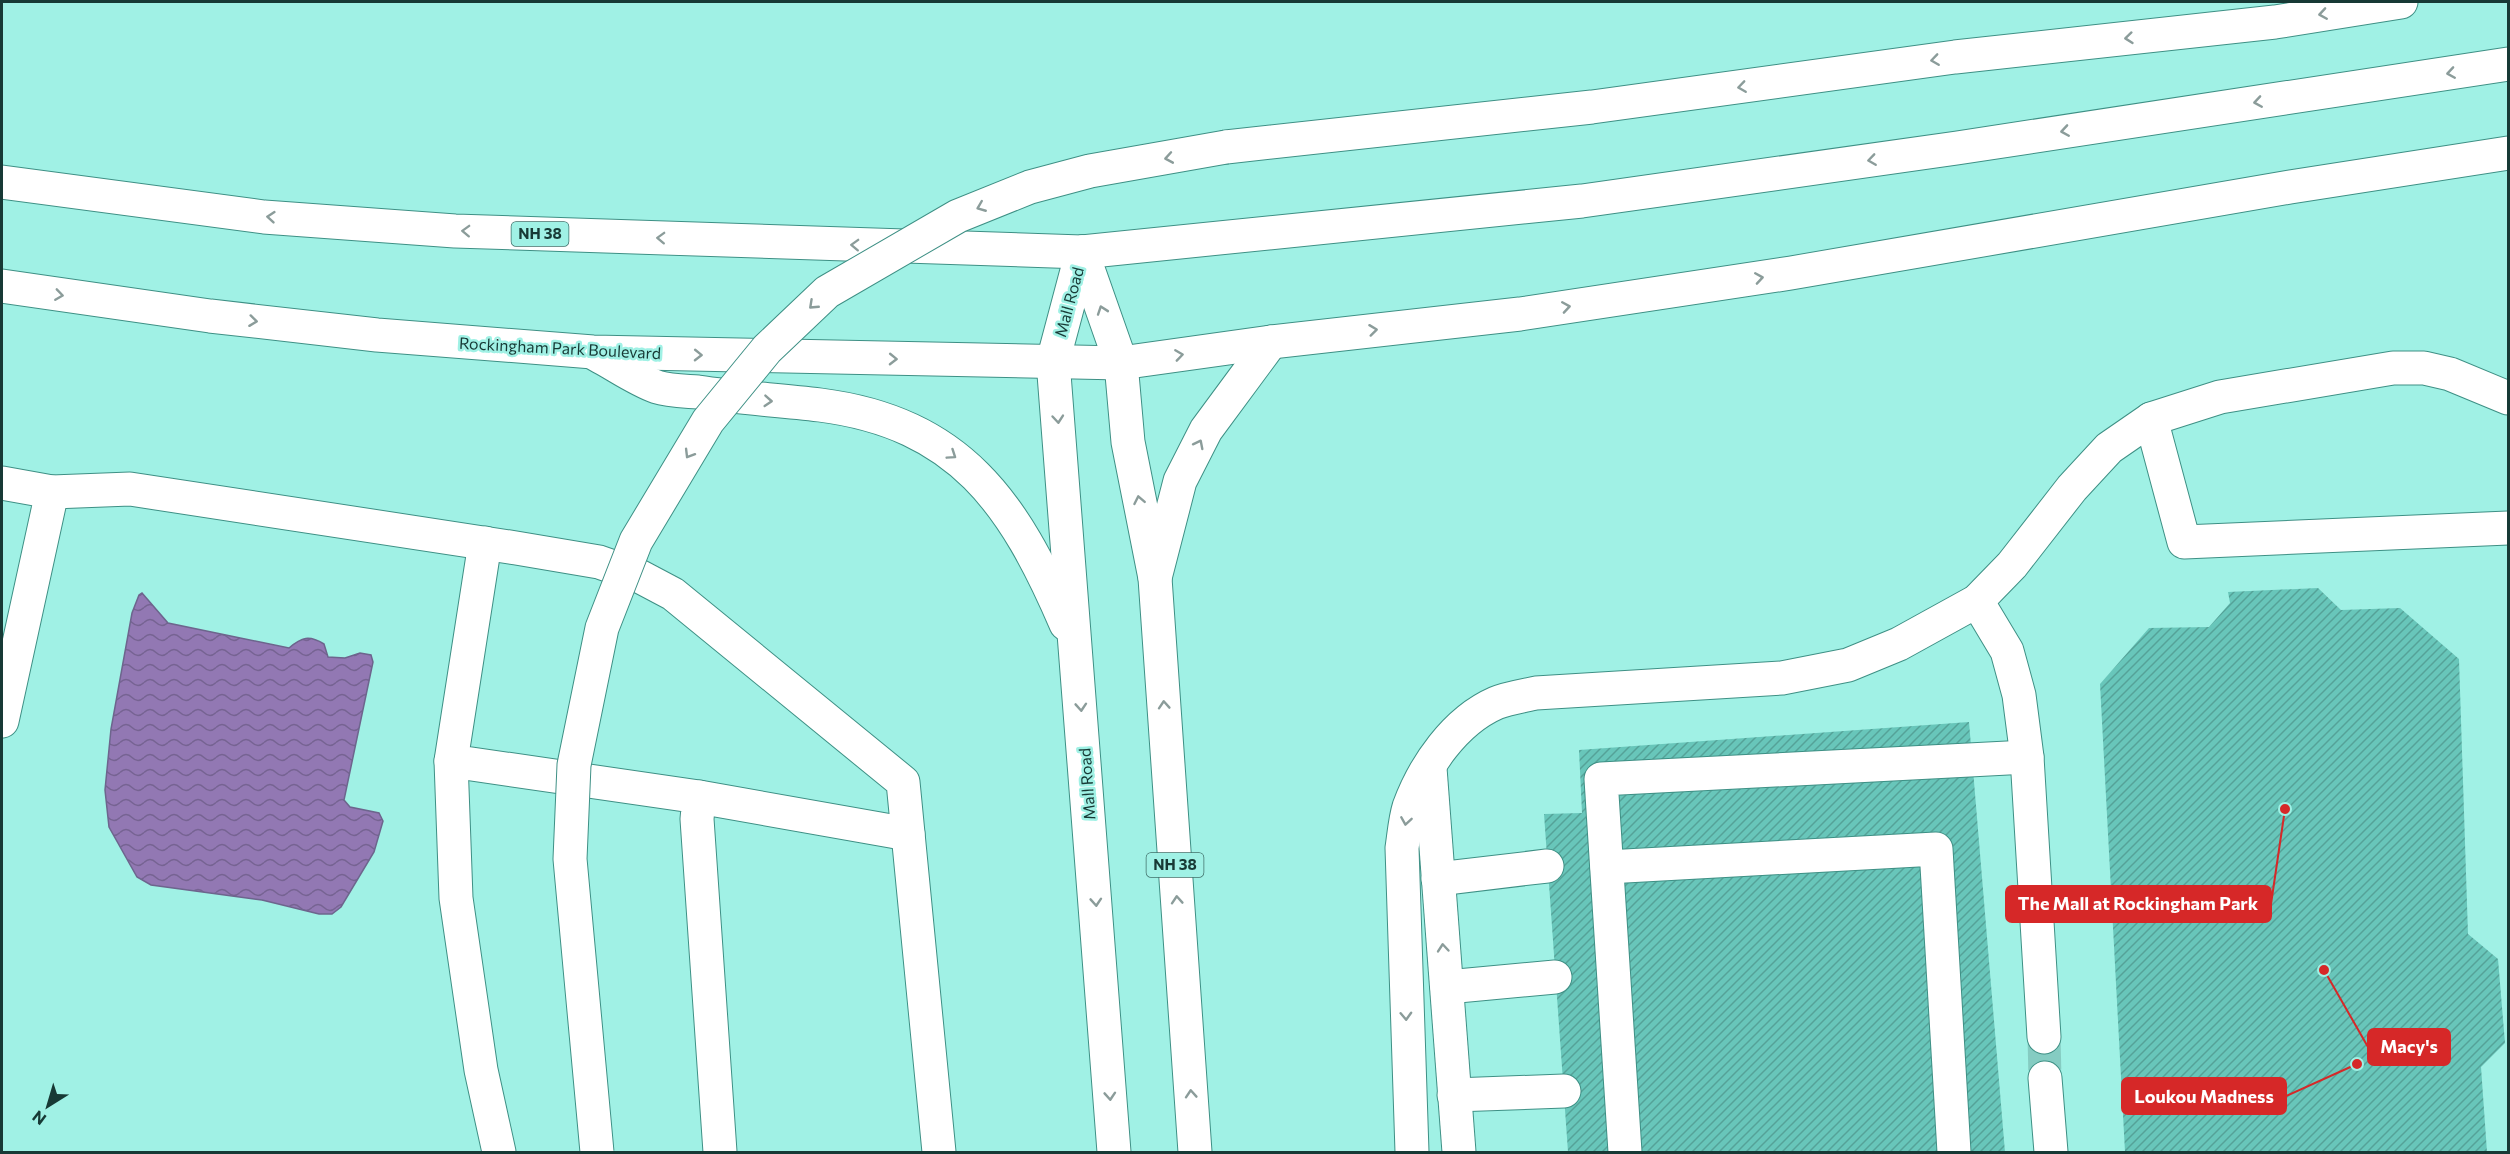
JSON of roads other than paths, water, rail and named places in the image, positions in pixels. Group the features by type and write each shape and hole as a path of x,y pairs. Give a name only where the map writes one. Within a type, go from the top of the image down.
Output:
{"main road":[{"path":"597,1152 570,859 574,765 602,628 636,541 708,421 767,349 827,292 958,216 1030,187 1090,171 1226,147 1592,107 1956,57 2275,22 2401,2"},
{"path":"1082,252 1582,201 1957,148 2508,64"},
{"name":"Rockingham Park Boulevard","path":"2,286 210,316 376,335 593,352 1121,363 1271,342 1520,314 1768,276 2290,187 2508,153"},
{"name":"NH 38","path":"2,182 264,217 455,231 1082,252"},
{"name":"Mall Road","path":"1082,252 1053,361 1114,1152"},
{"name":"Mall Road","path":"1082,252 1121,363 1128,442 1155,578 1195,1152"},
{"path":"1155,578 1180,481 1206,430 1271,342"},
{"path":"593,352 658,387 821,405 873,416 921,434 962,461 996,495 1023,535 1047,580 1077,649"},
{"path":"1412,1152 1402,849 1408,809 1449,737 1469,719 1497,703 1536,693 1782,678 1848,665 1899,645 1977,601 2012,565 2072,488 2109,448 2151,419 2220,397 2393,369 2424,368 2450,374 2508,398"},
{"path":"2151,419 2184,542 2508,528"},
{"path":"2,483 52,492 130,489 485,543 599,562 639,576 673,594 903,782 939,1152"},
{"path":"2,721 52,492"},
{"path":"485,543 451,761 456,898 481,1070 499,1152"},
{"path":"1977,601 2007,651 2019,694 2027,757 2044,1037"},
{"path":"1625,1152 1600,779 2027,757"},
{"path":"451,761 699,797 908,834"},
{"path":"1430,768 1458,1152"},
{"path":"699,797 697,819 720,1152"},
{"path":"1607,867 1936,849 1954,1152"},
{"path":"1438,879 1547,866"},
{"path":"1447,987 1555,977"},
{"path":"2045,1078 2051,1152"},
{"path":"1454,1095 1563,1091"}],"water":[{"path":"142,593 168,623 289,648 298,641 310,638 324,644 328,657 345,658 360,653 371,655 373,662 344,800 350,807 379,813 383,821 374,852 341,907 332,914 319,914 262,900 151,885 137,877 109,827 105,790 111,729 132,613"}],"tunnel":[{"path":"2044,1037 2045,1078"}],"place":[{"name":"The Mall at Rockingham Park","path":"2285,809"},
{"name":"Macy's","path":"2324,970"},
{"name":"Loukou Madness","path":"2357,1064"}]}
